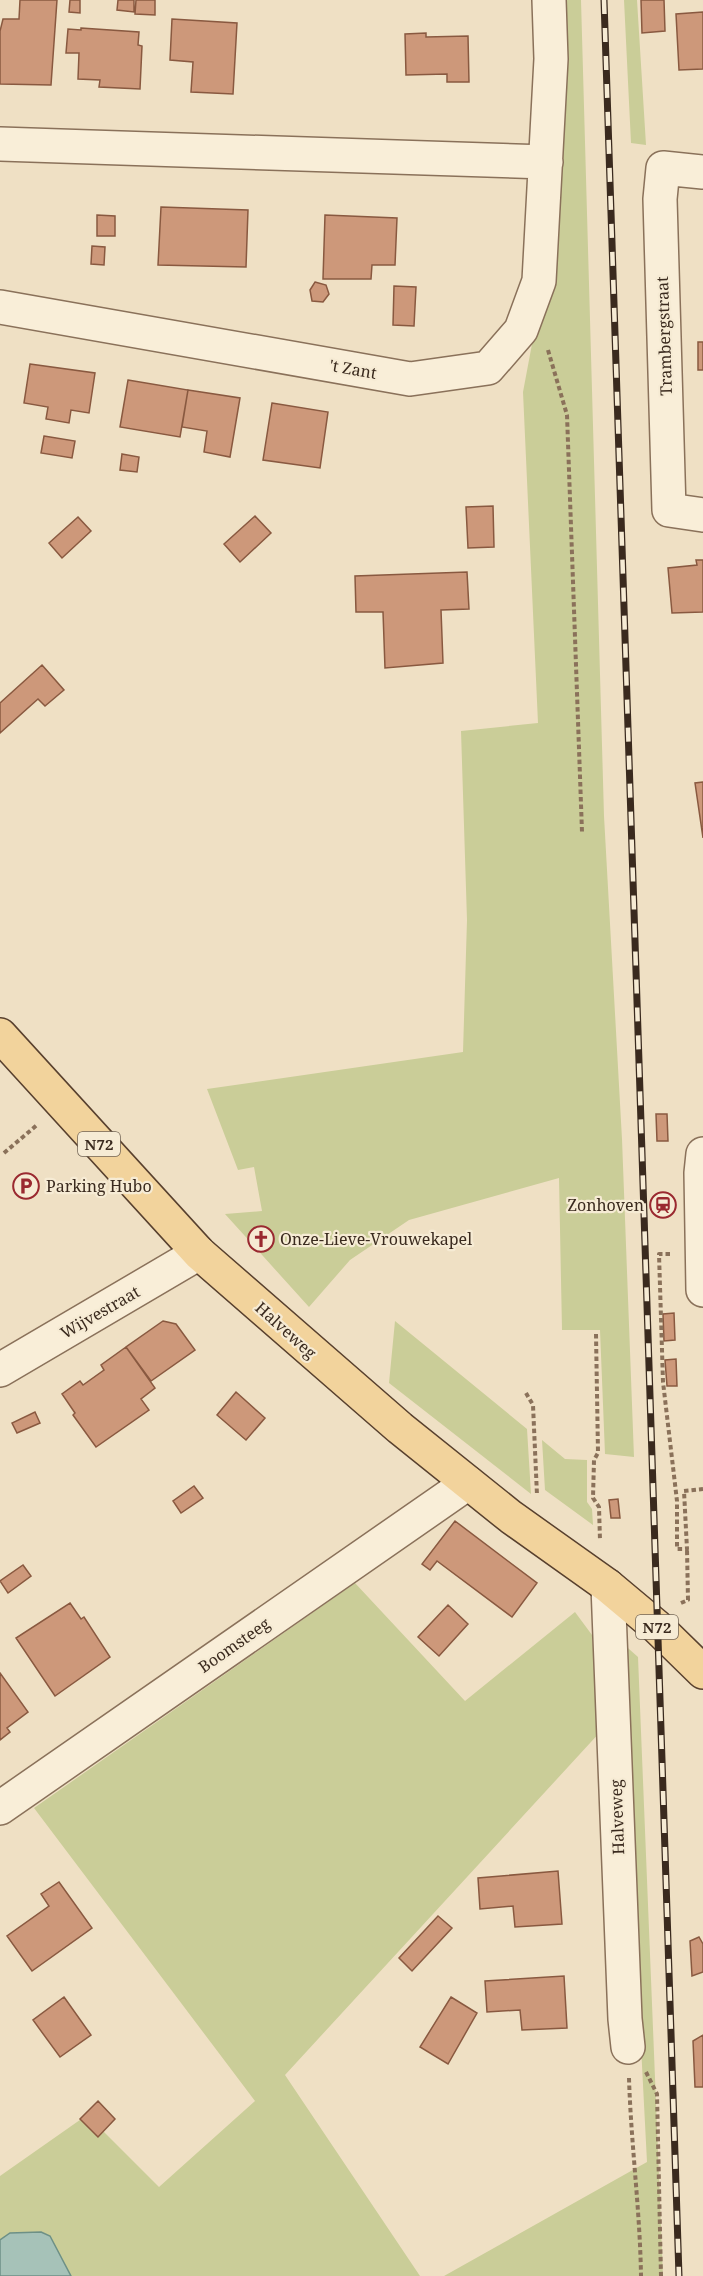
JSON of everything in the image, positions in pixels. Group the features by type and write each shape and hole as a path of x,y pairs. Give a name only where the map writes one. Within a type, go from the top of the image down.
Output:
{"main road":[{"name":"Halveweg","path":"0,1035 200,1253 343,1380 511,1517 608,1586 657,1627 703,1671"}],"street":[{"name":"'t Zant","path":"0,308 410,379 488,368 521,330 539,281 551,58 549,0"},
{"path":"0,144 546,162"},
{"name":"Trambergstraat","path":"703,172 663,168 660,199 669,510 703,515"},
{"path":"703,1154 700,1173 703,1290"},
{"name":"Wijvestraat","path":"0,1370 200,1253"},
{"name":"Boomsteeg","path":"0,1808 468,1483"},
{"name":"Halveweg","path":"608,1586 628,2047"}],"path":[{"path":"547,349 567,416 582,832"},
{"path":"3,1153 62,1103"},
{"path":"670,1254 658,1254 663,1382 677,1502 677,1549 687,1549"},
{"path":"591,1536 600,1543 599,1507 593,1498 594,1460 598,1453 596,1334"},
{"path":"526,1393 533,1405 537,1497"},
{"path":"678,1604 688,1600 684,1491 703,1488"},
{"path":"628,2047 631,2126 640,2223 641,2276"},
{"path":"628,2047 651,2079 657,2094 661,2276"}],"green space":[{"path":"561,0 581,0 604,816 622,1139 634,1457 605,1454 600,1330 562,1330 559,1178 409,1220 350,1260 309,1307 225,1214 262,1211 254,1167 238,1170 207,1089 463,1052 467,920 461,731 538,723 523,392 532,344 550,274"},
{"path":"624,0 637,0 646,145 631,143"},
{"path":"395,1321 527,1429 531,1494 389,1383"},
{"path":"542,1440 565,1459 587,1460 587,1502 592,1509 593,1525 545,1490"},
{"path":"355,1583 465,1701 575,1612 592,1635 602,1730 285,2075 420,2276 71,2276 50,2236 42,2232 10,2233 0,2240 0,2176 87,2115 159,2187 255,2101 34,1808"},
{"path":"620,1641 638,1657 663,2276 444,2276 647,2162"}],"water":[{"path":"41,2232 50,2236 71,2276 0,2276 0,2240 10,2233"}],"building":[{"path":"20,0 57,0 51,85 0,84 0,31 3,19 19,19"},
{"path":"70,0 80,0 80,13 69,12"},
{"path":"118,0 134,0 134,12 117,10"},
{"path":"136,0 155,0 155,15 135,14"},
{"path":"641,0 664,0 665,31 642,33"},
{"path":"703,12 703,69 679,70 676,14"},
{"path":"172,19 237,23 233,94 191,92 193,62 170,60"},
{"path":"81,28 139,32 138,45 142,46 140,89 99,87 100,80 78,79 79,53 66,53 68,29 81,30"},
{"path":"426,33 426,37 468,36 469,82 447,82 447,74 406,75 405,34"},
{"path":"161,207 248,210 246,267 158,265"},
{"path":"97,215 115,216 115,236 97,236"},
{"path":"325,215 397,218 395,265 372,265 371,279 323,279"},
{"path":"92,246 105,247 104,265 91,264"},
{"path":"315,282 326,285 329,294 323,302 312,301 310,290"},
{"path":"394,286 416,287 414,326 393,325"},
{"path":"698,342 703,342 703,370 698,370"},
{"path":"30,364 95,373 89,413 71,410 69,423 46,419 48,407 24,403"},
{"path":"128,380 188,390 180,437 120,427"},
{"path":"188,390 240,398 230,457 204,452 207,431 182,427"},
{"path":"272,403 328,412 320,468 263,460"},
{"path":"44,436 75,441 72,458 41,453"},
{"path":"122,454 139,457 137,472 120,470"},
{"path":"493,506 494,547 468,548 466,507"},
{"path":"255,516 271,533 240,562 224,544"},
{"path":"78,517 91,531 62,558 49,543"},
{"path":"696,560 703,560 703,612 672,613 668,568 697,565"},
{"path":"467,572 469,609 441,610 443,663 385,668 383,612 356,612 355,576"},
{"path":"42,665 64,690 45,706 38,699 0,733 0,703"},
{"path":"703,782 703,838 695,783"},
{"path":"656,1114 667,1114 668,1141 657,1141"},
{"path":"674,1313 675,1340 664,1341 663,1314"},
{"path":"163,1321 176,1324 195,1350 151,1381 126,1347"},
{"path":"126,1347 155,1388 141,1399 149,1410 96,1447 73,1415 75,1413 62,1394 80,1381 83,1385 104,1370 101,1365"},
{"path":"676,1359 677,1386 667,1386 665,1360"},
{"path":"236,1392 265,1418 246,1440 217,1415"},
{"path":"35,1412 40,1423 17,1433 12,1423"},
{"path":"194,1486 203,1498 181,1513 173,1501"},
{"path":"618,1499 620,1518 611,1518 609,1500"},
{"path":"455,1521 537,1583 512,1617 437,1561 430,1570 422,1564"},
{"path":"23,1565 31,1576 8,1593 0,1581"},
{"path":"70,1603 81,1619 84,1617 110,1657 55,1696 16,1638"},
{"path":"448,1605 468,1624 439,1656 418,1637"},
{"path":"0,1673 28,1712 7,1728 10,1732 0,1740"},
{"path":"558,1871 562,1924 515,1927 513,1906 480,1909 478,1878"},
{"path":"59,1882 92,1928 32,1971 7,1936 49,1906 41,1894"},
{"path":"438,1916 452,1928 412,1971 399,1958"},
{"path":"699,1937 703,1944 703,1972 692,1976 690,1941"},
{"path":"564,1976 567,2028 522,2030 520,2010 487,2012 485,1981"},
{"path":"64,1997 91,2035 60,2057 33,2020"},
{"path":"451,1997 477,2013 448,2064 420,2047"},
{"path":"703,2035 703,2087 695,2087 693,2041"},
{"path":"98,2101 115,2119 98,2137 80,2119"}],"railway":[{"path":"604,0 679,2276"}],"place":[{"name":"Parking Hubo","path":"26,1186"},
{"name":"Zonhoven","path":"663,1205"},
{"name":"Onze-Lieve-Vrouwekapel","path":"261,1239"}]}
